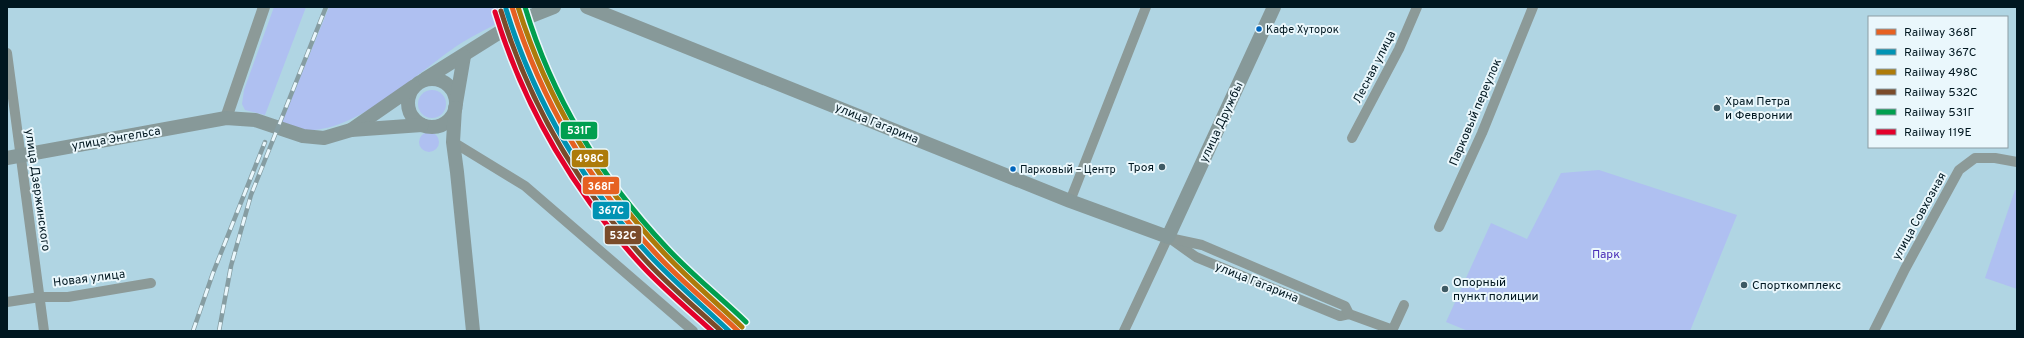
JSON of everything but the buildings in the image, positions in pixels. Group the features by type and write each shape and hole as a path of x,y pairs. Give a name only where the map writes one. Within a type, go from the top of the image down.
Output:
{"main road":[{"path":"351,130 420,82 464,56 516,22 554,7"},
{"name":"улица Гагарина","path":"587,7 1070,201 1168,237"},
{"name":"улица Дружбы","path":"1168,237 1274,7"},
{"path":"464,56 456,106 453,142 473,331"},
{"path":"351,130 428,126 447,122 456,106 453,92 445,83 434,79 420,82 410,94 408,105 413,118 428,126 453,142"},
{"name":"улица Энгельса","path":"14,157 226,118 256,120 303,136 324,138 351,130"}],"street":[{"path":"226,118 264,7"},
{"path":"1070,201 1146,7"},
{"name":"Лесная улица","path":"1352,138 1399,49 1417,7"},
{"name":"Парковый переулок","path":"1439,227 1482,133 1533,7"},
{"name":"улица Дзержинского","path":"7,53 14,157 40,297 44,331"},
{"path":"453,142 525,186 694,331"},
{"name":"улица Совхозная","path":"1874,331 1905,269 1960,170 1975,158 1994,158 2017,162"},
{"path":"1124,331 1168,237"},
{"name":"улица Гагарина","path":"1168,237 1202,245 1345,306 1350,314 1392,331"},
{"name":"Новая улица","path":"7,302 40,297 68,297 151,283"},
{"path":"1392,331 1404,304"}],"green space":[{"path":"274,7 306,7 265,115 245,110 242,104 244,90"},
{"path":"329,7 505,7 506,10 495,13 498,23 463,42 367,111 326,128 305,130 282,122"},
{"path":"432,90 438,91 442,94 445,98 445,110 442,114 438,117 432,118 426,117 422,114 419,110 418,104 419,98 422,94 426,91"},
{"path":"429,132 436,135 439,142 436,149 429,152 422,149 419,142 422,135"},
{"name":"Парк","path":"1599,170 1737,215 1690,331 1468,331 1446,322 1491,223 1527,239 1561,173"},
{"path":"2015,190 2017,190 2017,289 1985,278"}],"railway":[{"path":"219,331 231,266 251,195 326,7"},
{"path":"193,331 213,273 265,142"}],"rail line":[{"name":"368Г","path":"512,7 524,41 553,108 590,171 634,229 658,256 677,276 738,331"},
{"name":"498С","path":"518,7 530,41 559,106 596,168 639,225 663,252 742,327"},
{"name":"531Г","path":"525,7 549,73 565,105 582,135 621,194 643,222 667,248 746,322"},
{"name":"367С","path":"506,9 532,78 565,143 585,174 629,233 672,278 729,331"},
{"name":"532С","path":"501,11 513,46 543,114 560,146 580,178 625,237 650,265 721,331"},
{"name":"119Е","path":"495,12 507,48 537,116 575,181 620,241 645,269 669,293 712,331"}],"place":[{"name":"Кафе Хуторок","path":"1259,29"},
{"name":"Храм Петра и Февронии","path":"1717,108"},
{"name":"Троя","path":"1162,167"},
{"name":"Парковый – Центр","path":"1013,169"},
{"name":"Спорткомплекс","path":"1744,285"},
{"name":"Опорный пункт полиции","path":"1445,289"}]}
